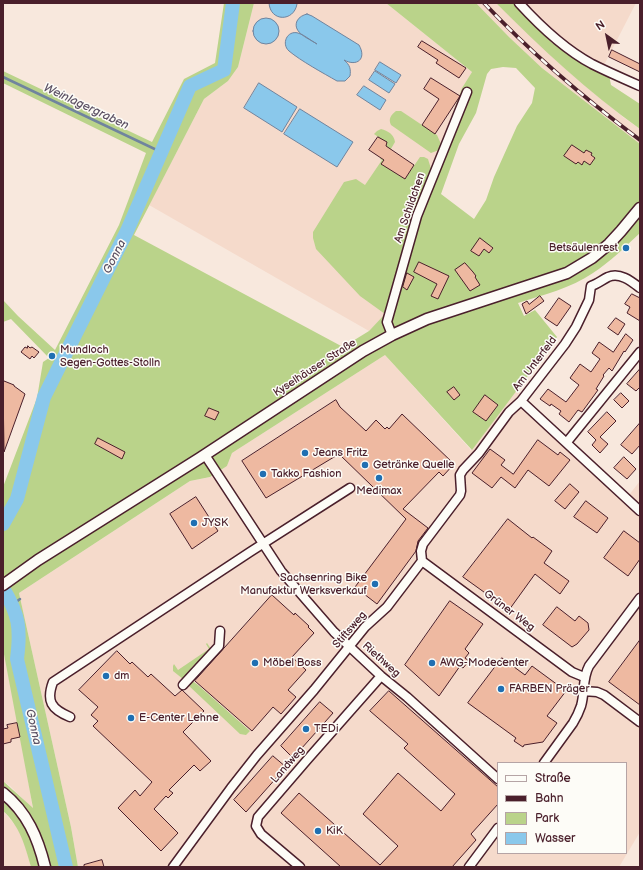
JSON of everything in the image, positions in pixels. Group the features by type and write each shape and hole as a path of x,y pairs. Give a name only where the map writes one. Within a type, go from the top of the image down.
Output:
{"main road":[{"name":"Kyselhäuser Straße","path":"3,585 137,496 205,455 350,360 392,335 421,322 465,306 566,273 592,258 622,231 640,208"},
{"path":"3,793 17,805 29,822 39,844 45,867"}],"street":[{"path":"519,3 535,21 555,38 591,63 640,86"},
{"name":"Am Schildchen","path":"392,335 387,322 417,216 467,92"},
{"name":"Am Unterfeld","path":"640,288 629,280 619,276 609,277 591,286 589,300 576,327 521,401 640,511"},
{"path":"567,442 640,352"},
{"name":"Stiftsweg","path":"173,867 247,768 365,627 387,607 422,561 421,551 423,544 460,495 460,475 463,470 479,453 509,412 521,401"},
{"name":"Riethweg","path":"205,455 289,581 334,632 381,676 412,701 497,778"},
{"path":"70,717 58,712 50,702 49,693 53,682 350,488"},
{"name":"Grüner Weg","path":"422,561 572,672 584,677"},
{"path":"545,762 573,724 581,706 584,677 589,666 640,598"},
{"path":"184,686 219,646 220,631"},
{"name":"Landweg","path":"300,867 261,834 256,826 258,817 381,676"},
{"path":"583,691 597,692 604,695 640,722"},
{"path":"468,867 497,829"}],"shaded area":[{"path":"254,3 386,3 472,72 462,88 431,173 386,314 369,331 149,205 204,99 228,81 238,67"},
{"path":"476,3 496,3 574,76 623,117 640,129 640,144 542,68"},
{"path":"514,3 636,3 601,71 552,43"},
{"path":"385,355 471,450 517,390 629,495 640,481 640,832 627,854 627,762 497,762 497,854 627,854 619,867 78,867 71,827 19,593 190,481 211,477 227,466 232,453"},
{"path":"3,649 21,738 33,809 3,781"},
{"path":"3,811 16,826 24,841 31,867 3,867"}],"green space":[{"path":"224,3 254,3 238,67 228,81 204,99 134,235 343,347 369,331 385,314 360,296 316,249 313,232 344,182 356,179 365,185 382,160 380,159 382,155 381,153 387,143 374,134 377,131 381,129 388,132 392,135 395,142 382,164 405,179 420,157 424,157 428,159 432,172 462,88 472,72 386,3 476,3 542,68 640,144 640,233 605,264 576,283 557,291 518,303 524,316 535,310 557,337 472,450 385,355 232,453 227,466 210,477 190,481 19,593 71,827 78,867 31,867 18,830 3,811 3,781 33,808 3,649 3,487 37,398 43,362 49,358 11,319 3,322 3,300 55,350 119,225 146,153 3,83 3,71 152,142 184,79 215,63","holes":["503,67 516,68 535,88 532,103 517,126 494,177 486,200 474,219 441,194 459,144 476,113 487,74 491,69"]},
{"path":"496,3 514,3 552,43 609,75 611,85 640,104 640,129 565,69"},
{"path":"396,111 401,111 437,135 441,144 439,150 431,153 391,125 390,117"},
{"path":"207,643 211,649 200,664 195,664 191,668 191,674 183,679 173,671 174,664 178,670 209,649 206,644"},
{"path":"191,680 250,731 246,735 240,734 187,684"}],"water":[{"path":"269,3 297,4 292,14 287,17 282,17 273,14"},
{"path":"307,14 359,45 362,54 361,58 357,62 353,63 344,60 350,67 350,76 345,81 337,81 312,67 289,51 285,45 286,38 294,33 302,35 297,29 296,25 301,16"},
{"path":"266,18 275,22 279,31 275,40 266,44 257,40 253,31 257,22"},
{"path":"380,62 401,75 396,83 375,70"},
{"path":"375,71 395,84 389,93 369,80"},
{"path":"259,83 297,107 282,132 244,108"},
{"path":"364,86 386,100 380,110 357,95"},
{"path":"300,109 353,142 337,167 284,134"}],"building":[{"path":"422,41 466,68 459,78 436,63 438,60 418,47"},
{"path":"612,50 640,64 640,72 609,57"},
{"path":"431,78 460,96 435,134 422,125 439,99 424,89"},
{"path":"378,137 387,142 386,146 414,165 405,179 381,164 384,160 369,150"},
{"path":"572,145 584,153 586,150 592,153 591,155 595,158 590,165 584,161 582,165 578,162 576,164 564,156"},
{"path":"480,238 493,248 489,253 484,249 479,256 471,251"},
{"path":"419,262 449,276 438,299 431,296 437,284 414,272"},
{"path":"465,263 476,276 475,277 480,285 470,291 455,270"},
{"path":"407,273 414,277 407,290 403,287"},
{"path":"632,294 640,298 640,321 627,313 630,307 625,304"},
{"path":"540,296 544,301 526,314 522,304 527,301 529,304"},
{"path":"559,298 571,306 557,326 545,318"},
{"path":"616,318 625,324 618,335 608,328"},
{"path":"626,334 633,340 625,352 624,351 612,371 609,368 603,375 604,376 596,389 598,390 582,412 578,410 569,422 559,414 561,411 540,399 548,389 566,402 579,385 570,378 580,364 591,372 600,359 592,353 599,342 613,352"},
{"path":"28,346 39,352 34,358 32,356 30,359 21,352"},
{"path":"640,369 640,387 636,391 627,384"},
{"path":"4,381 14,385 25,394 4,452 3,385"},
{"path":"454,387 460,395 454,400 447,392"},
{"path":"621,393 629,401 622,408 614,400"},
{"path":"485,395 498,405 486,421 473,412"},
{"path":"336,400 340,407 366,431 376,420 385,429 387,427 389,429 402,414 454,464 443,476 439,472 403,509 428,528 418,541 416,551 377,604 355,587 406,519 339,454 266,498 242,461"},
{"path":"209,408 219,412 215,420 205,416"},
{"path":"607,412 616,421 600,437 608,444 600,453 592,445 596,440 588,432"},
{"path":"640,423 640,445 632,454 621,445"},
{"path":"98,438 125,452 122,459 95,444"},
{"path":"538,440 558,455 560,452 570,460 549,486 528,470 515,488 501,477 492,488 472,473 490,449 505,460 501,465 513,474"},
{"path":"624,457 636,469 627,479 614,468"},
{"path":"570,484 579,492 565,509 555,501"},
{"name":"JYSK","path":"196,497 218,531 192,549 170,514"},
{"path":"586,501 608,518 597,533 574,517"},
{"path":"508,519 532,538 533,537 552,551 544,563 569,581 560,594 535,574 509,610 463,577"},
{"path":"624,531 640,543 640,559 628,576 604,558"},
{"name":"Möbel Boss","path":"272,595 294,615 295,613 314,633 292,657 306,670 288,690 296,697 281,714 273,707 252,731 195,681"},
{"path":"450,601 483,624 465,649 469,653 465,658 469,661 463,668 460,666 439,696 405,665"},
{"path":"557,607 575,621 579,616 588,623 589,630 577,644 572,647 543,625"},
{"path":"640,640 640,705 609,682"},
{"path":"117,651 130,664 132,662 148,677 151,674 175,696 182,690 204,711 183,732 211,761 200,771 194,765 169,790 173,793 168,798 166,796 154,809 178,833 161,851 118,808 135,790 140,796 152,782 93,726 98,721 91,715 98,707 79,690"},
{"path":"502,658 525,675 532,666 566,691 547,716 557,723 543,742 524,745 523,747 514,741 516,738 468,703"},
{"path":"389,691 497,786 497,805 471,834 476,840 452,867 341,867 281,813 299,793 380,865 398,846 363,814 398,773 441,811 455,794 404,748 408,744 370,711"},
{"path":"320,702 333,713 293,758 281,746"},
{"path":"17,723 20,737 11,739 11,742 3,744 3,729 8,728 7,725"},
{"path":"273,756 286,767 246,812 234,800"},
{"path":"102,860 104,867 84,867 84,865"}],"waterway":[{"name":"Gonna","path":"3,524 17,499 44,397 127,231 190,86 224,70 233,3"},
{"name":"Weinlagergraben","path":"3,77 161,152"},
{"path":"53,357 62,364"},
{"name":"Gonna","path":"3,588 16,614 18,622 19,639 17,659 66,867"},
{"path":"12,605 20,599"}],"railway":[{"path":"484,3 502,22 559,75 640,140"}],"place":[{"name":"Betsäulenrest","path":"626,248"},
{"name":"Mundloch Segen-Gottes-Stolln","path":"52,356"},
{"name":"Jeans Fritz","path":"305,453"},
{"name":"Getränke Quelle","path":"365,465"},
{"name":"Takko Fashion","path":"263,474"},
{"name":"Medimax","path":"379,478"},
{"name":"JYSK","path":"194,523"},
{"name":"Sachsenring Bike Manufaktur Werksverkauf","path":"375,584"},
{"name":"Möbel Boss","path":"255,663"},
{"name":"AWG-Modecenter","path":"432,663"},
{"name":"dm","path":"106,676"},
{"name":"FARBEN Präger","path":"501,689"},
{"name":"E-Center Lehne","path":"131,718"},
{"name":"TEDi","path":"306,729"},
{"name":"KiK","path":"318,831"}]}
